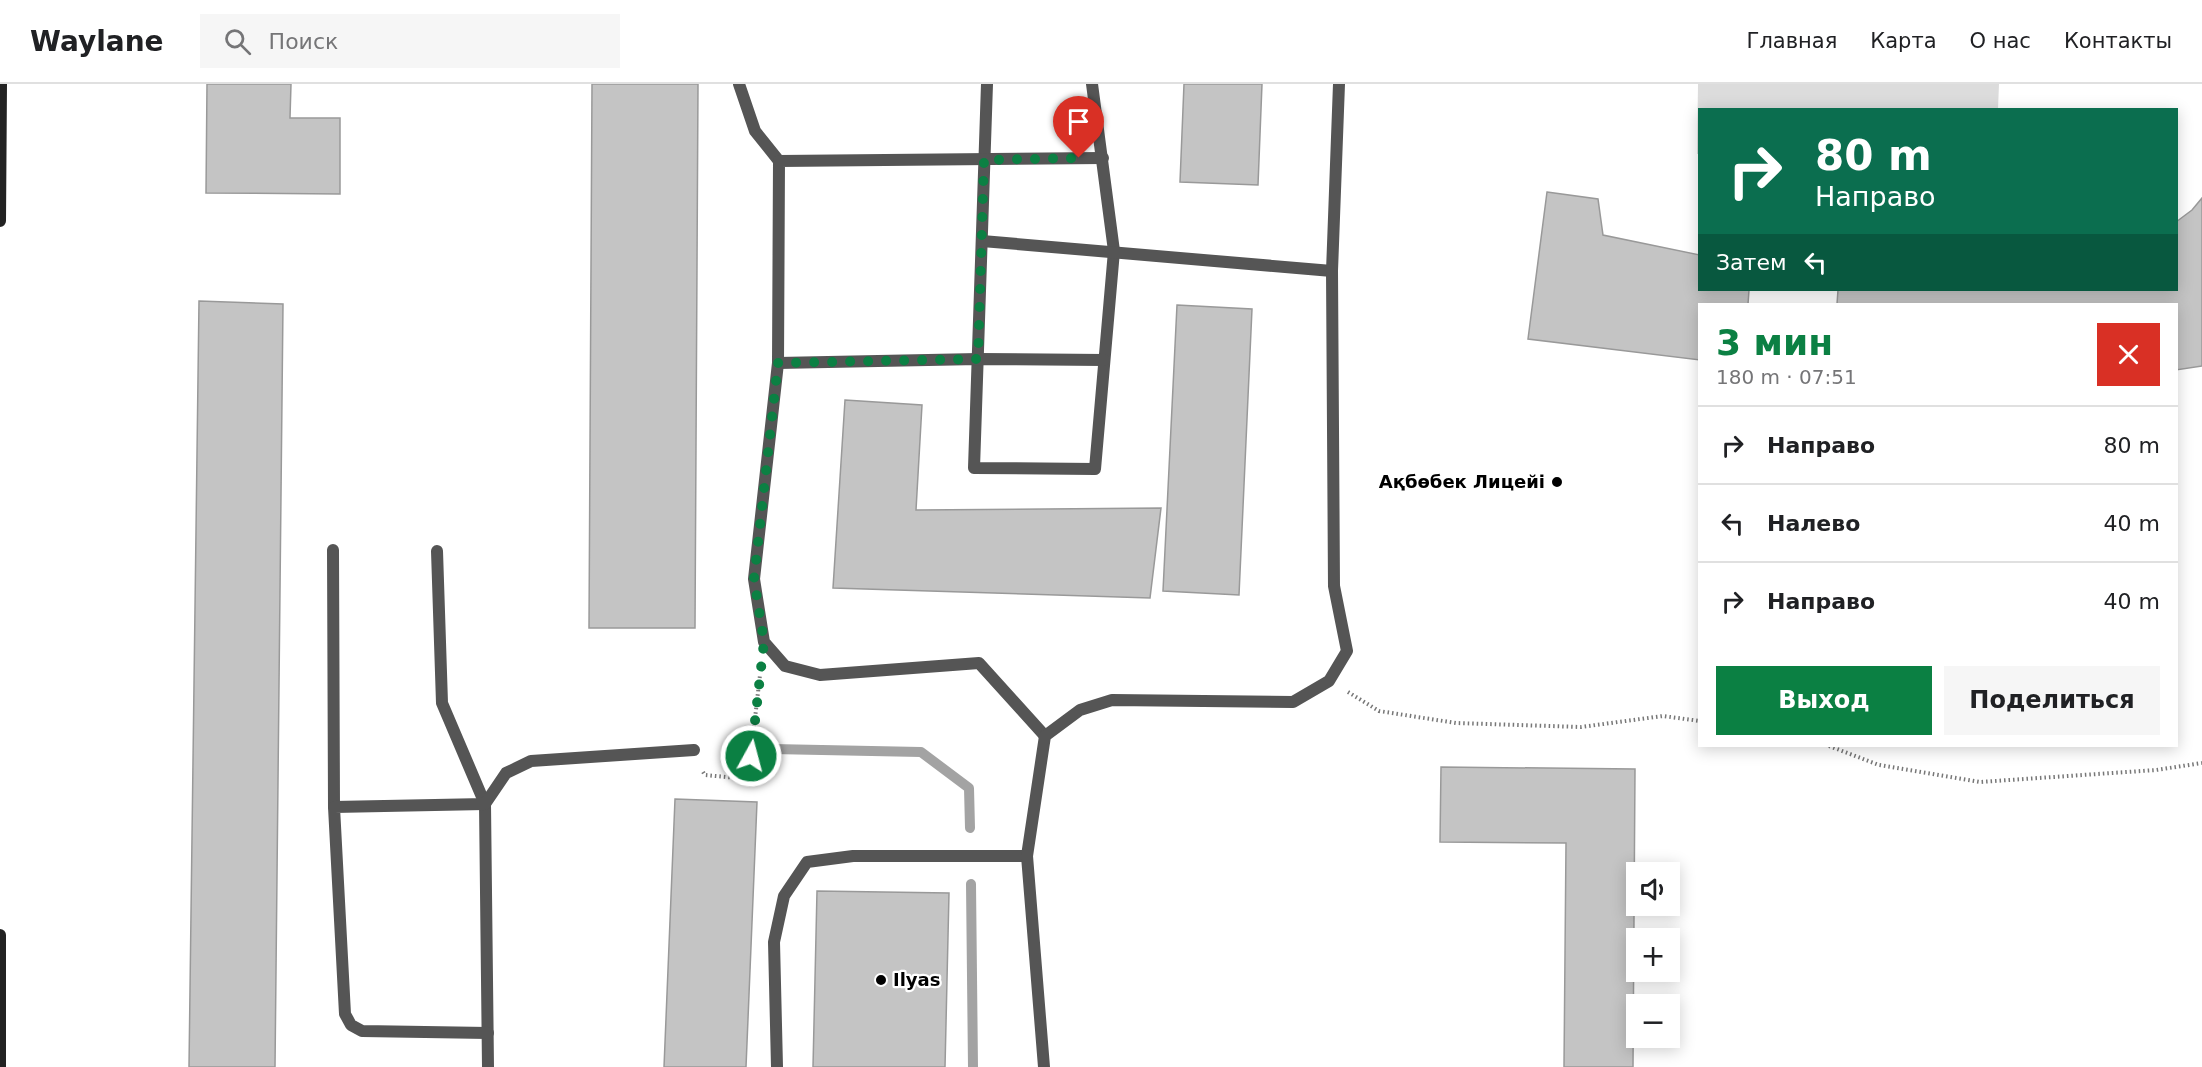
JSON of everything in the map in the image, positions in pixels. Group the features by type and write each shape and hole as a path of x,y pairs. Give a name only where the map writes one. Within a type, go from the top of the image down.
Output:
{"street":[{"path":"0,222 1,84"},
{"path":"0,935 0,1067"}],"lane":[{"path":"739,84 755,130 779,161 778,363 754,579 764,642 785,666 820,675 979,663 1045,736"},
{"path":"987,84 974,468 1095,469 1114,251 1092,84"},
{"path":"1044,1067 1027,856 1045,736 1080,710 1112,700 1293,702 1329,681 1347,651 1334,586 1332,271 1339,84"},
{"path":"779,161 1103,158"},
{"path":"982,241 1332,271"},
{"path":"778,363 978,359 1104,360"},
{"path":"333,550 334,807 345,1014 351,1025 362,1031 488,1033"},
{"path":"437,551 442,703 485,804 488,1067"},
{"path":"485,804 506,772 531,761 694,750"},
{"path":"334,807 485,804"},
{"path":"777,1067 774,942 784,896 807,862 853,856 1027,856"}],"path":[{"path":"694,750 705,775 748,779 764,642"},
{"path":"1329,681 1379,711 1456,723 1581,727 1663,716 1698,721"},
{"path":"1832,747 1879,765 1980,783 2156,770 2202,763"}],"shaded area":[{"path":"1698,84 1999,84 1998,108 1698,108 1697,154"}],"building":[{"path":"207,84 291,84 290,118 340,118 340,194 206,193"},
{"path":"592,84 698,84 695,628 589,628"},
{"path":"1184,84 1262,84 1258,185 1180,182"},
{"path":"1547,192 1598,199 1603,235 1698,255 1698,291 1749,291 1748,303 1698,303 1698,360 1528,339"},
{"path":"2202,198 2202,366 2178,370 2178,303 1837,303 1838,291 2178,291 2178,220 2192,210"},
{"path":"199,301 283,304 275,1067 189,1067"},
{"path":"1177,305 1252,309 1239,595 1163,591"},
{"path":"845,400 922,405 916,510 1161,508 1150,598 833,588"},
{"path":"1441,767 1635,769 1634,862 1626,862 1626,916 1634,916 1634,928 1626,928 1626,982 1634,982 1633,994 1626,994 1626,1048 1633,1048 1633,1067 1564,1067 1566,843 1440,842"},
{"path":"675,799 757,802 746,1067 664,1067"},
{"name":"Ilyas","path":"817,891 949,893 945,1067 813,1067"}],"waterway":[{"path":"772,749 921,752 969,788 970,828"},
{"path":"971,884 973,1067"}],"place":[{"name":"Ақбөбек Лицейі","path":"1557,482"},
{"name":"Ilyas","path":"881,980"}],"route":[{"path":"751,756 764,642 754,579 778,363 978,359 984,160 1079,158"}]}
